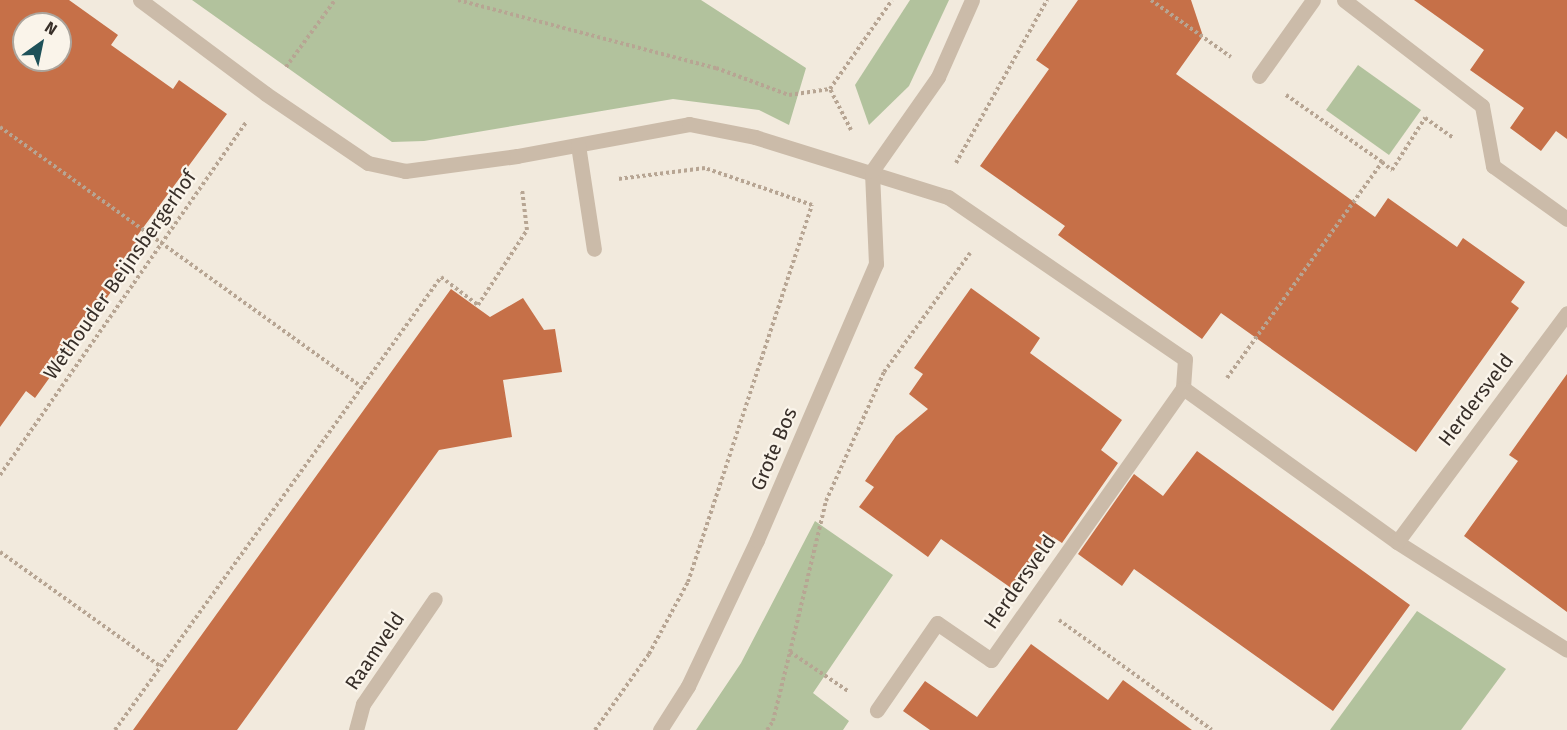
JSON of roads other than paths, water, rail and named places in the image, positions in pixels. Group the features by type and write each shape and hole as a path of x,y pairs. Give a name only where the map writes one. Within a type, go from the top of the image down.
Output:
{"street":[{"path":"140,0 266,94 368,163 405,171 578,146 689,124 755,137 872,171 948,197 1185,359 1183,388 1396,542 1567,650"},
{"path":"872,171 938,76 972,0"},
{"path":"1259,76 1313,0"},
{"path":"1344,0 1482,106 1494,166 1567,219"},
{"path":"578,146 594,249"},
{"name":"Grote Bos","path":"660,730 688,686 757,540 876,264 872,171"},
{"name":"Herdersveld","path":"1396,542 1567,313"},
{"name":"Herdersveld","path":"877,710 937,623 991,660 1183,388"},
{"name":"Raamveld","path":"356,730 363,704 435,599"}]}
